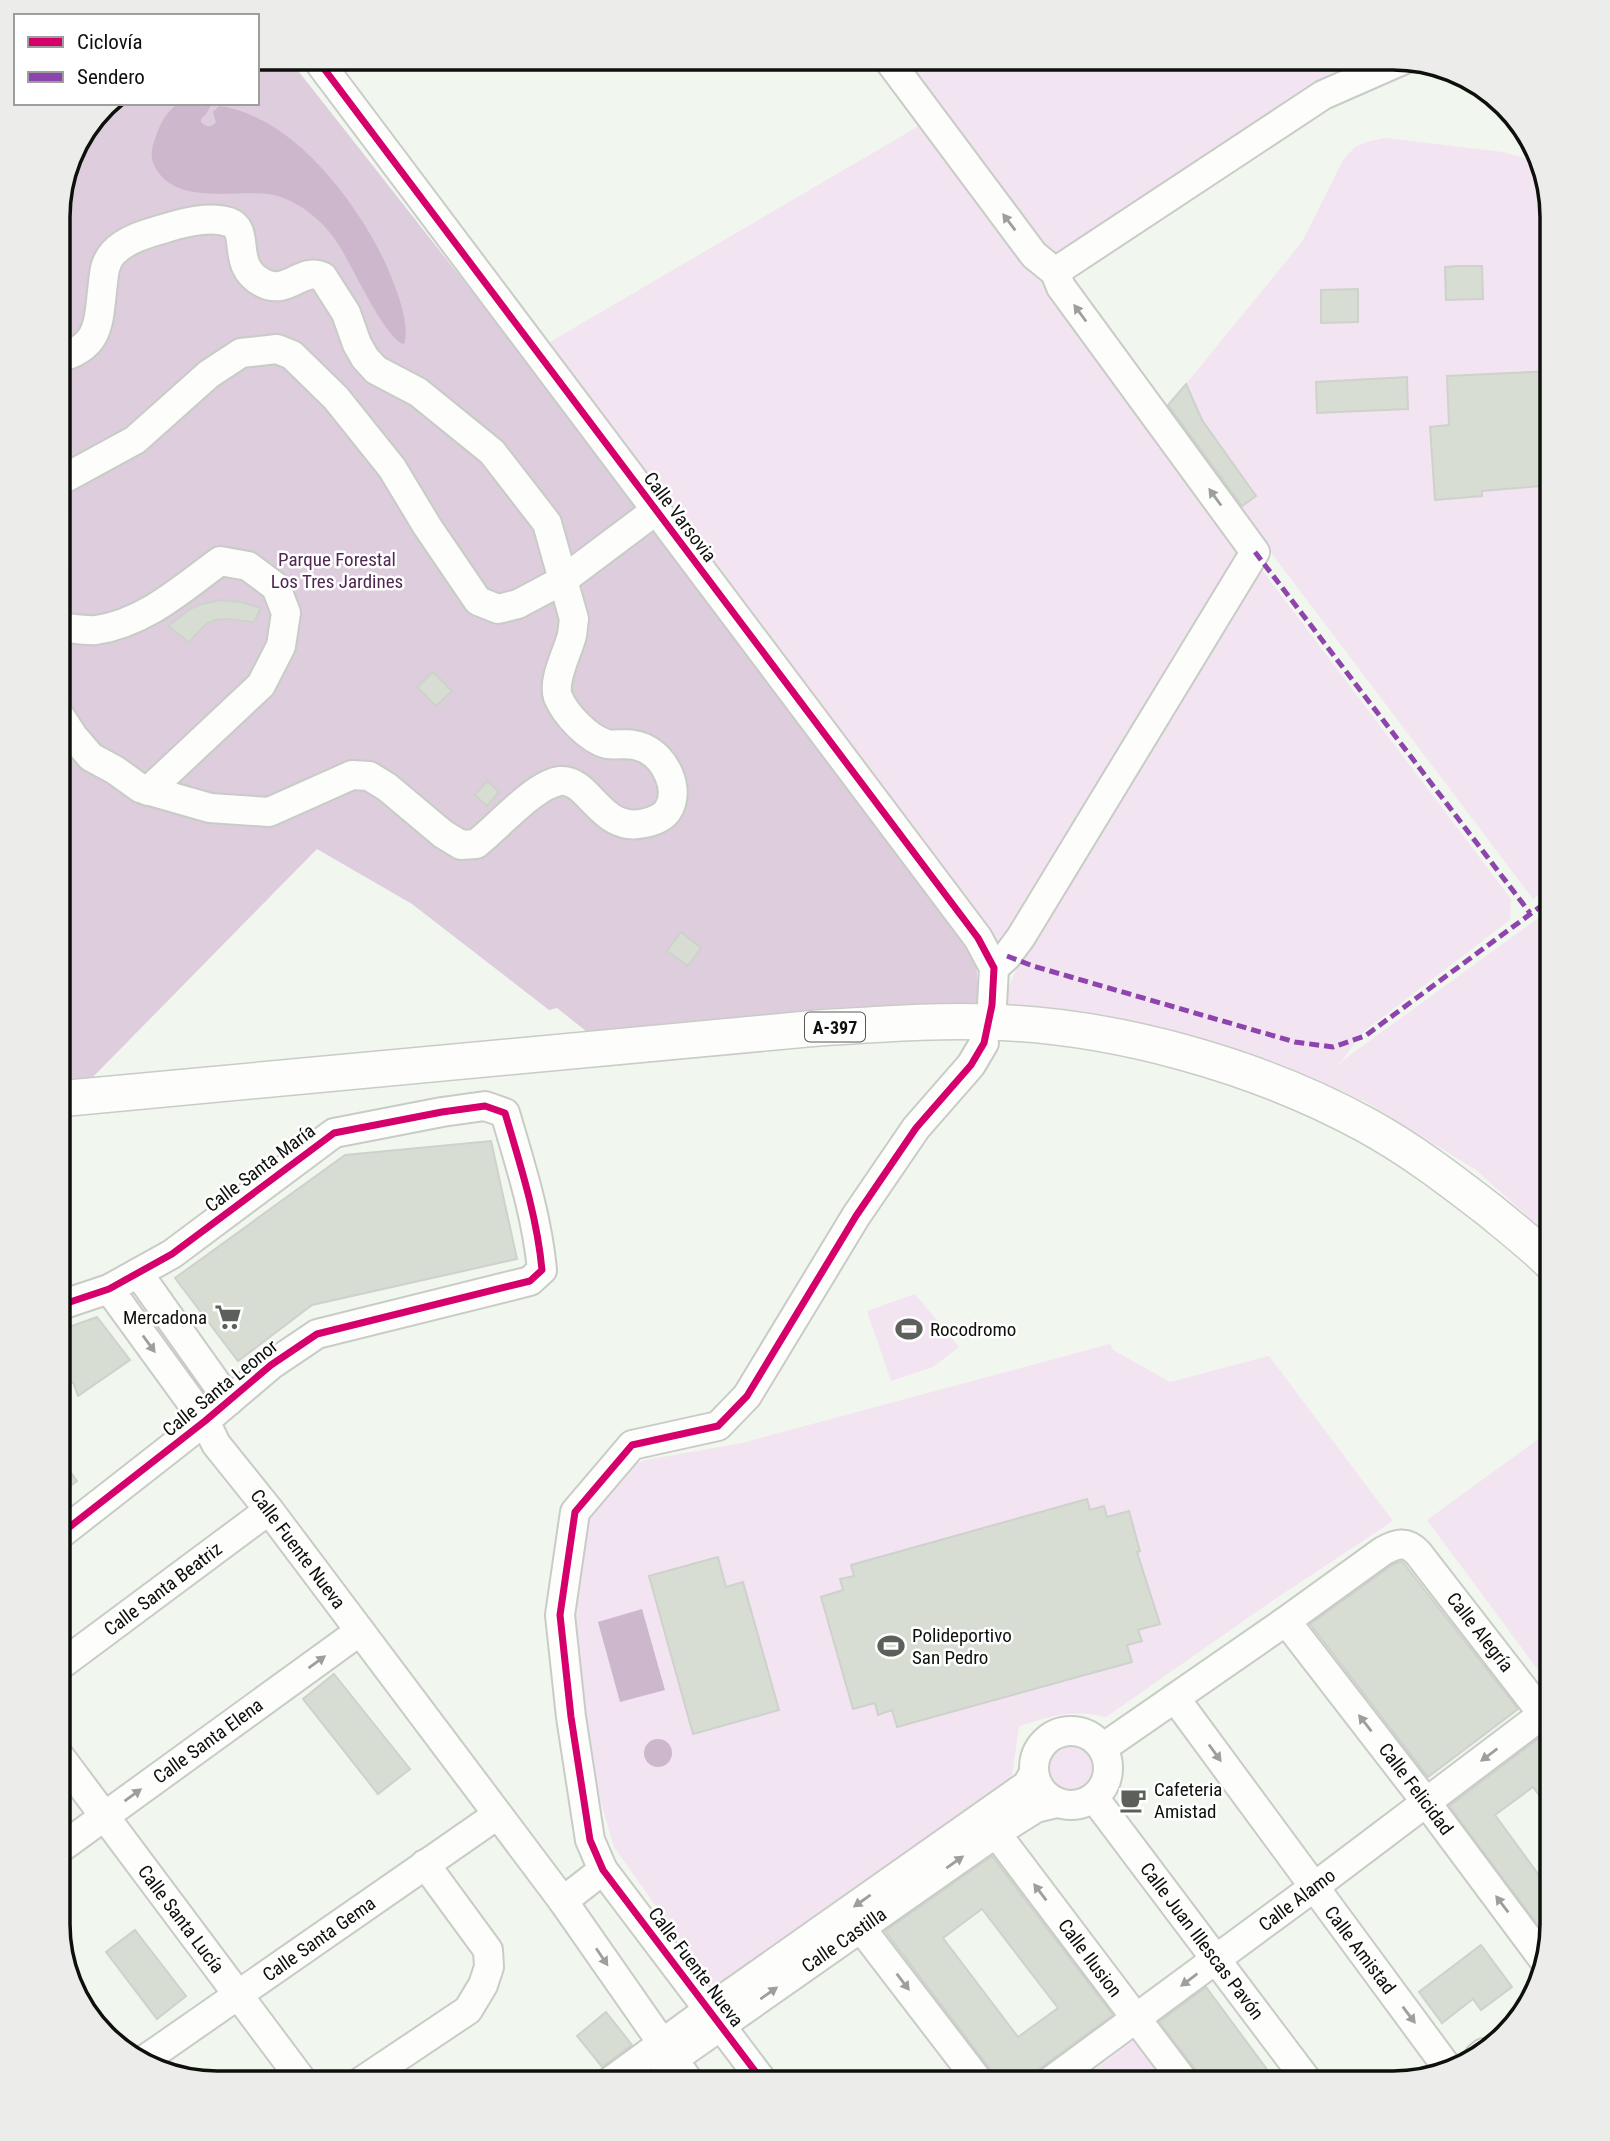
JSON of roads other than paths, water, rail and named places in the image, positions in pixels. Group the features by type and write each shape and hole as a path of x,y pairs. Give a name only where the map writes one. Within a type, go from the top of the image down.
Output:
{"main road":[{"name":"A-397","path":"70,1098 818,1028 988,1022 1074,1029 1147,1043 1215,1063 1307,1096 1355,1119 1414,1154 1518,1233 1540,1253"}],"street":[{"name":"Calle Varsovia","path":"325,70 978,938 995,968"},
{"path":"896,70 1034,255 1055,272 1061,287 1255,552 1027,928 995,968 992,1005"},
{"path":"1055,272 1323,95 1380,70"},
{"path":"70,354 89,343 96,332 104,271 114,252 139,237 186,222 229,222 240,231 243,261 254,277 267,285 282,286 311,274 323,276 346,313 365,358 376,370 418,392 492,452 547,523 574,619 572,635 563,658 557,694 570,717 589,734 607,744 626,743 645,748 659,758 669,774 671,801 667,812 657,820 637,825 617,822 578,788 564,780 547,783 475,844 461,845 369,776 352,775 269,812 211,808 140,788 91,757 70,730"},
{"path":"70,475 135,440 209,374 241,353 277,349 292,355 336,398 391,468 478,601 498,610 519,604 563,580 655,510"},
{"path":"70,628 96,630 130,620 165,603 220,561 248,566 276,587 286,612 281,646 261,685 148,790"},
{"name":"Calle Fuente Nueva","path":"755,2071 603,1870 590,1840 559,1615 575,1512 632,1445 718,1426 747,1396 856,1216 916,1128 971,1065 984,1043"},
{"name":"Calle Santa María","path":"70,1302 109,1289 172,1254 334,1133 485,1106 505,1113 527,1188 542,1270"},
{"name":"Calle Santa Leonor","path":"70,1527 205,1421 271,1365 317,1334 530,1281 542,1270"},
{"path":"138,1273 229,1401"},
{"name":"Calle Fuente Nueva","path":"109,1289 205,1421 216,1444 269,1510 563,1901 675,2063"},
{"name":"Calle Santa Beatriz","path":"70,1658 269,1510"},
{"name":"Calle Alegría","path":"1286,1622 1382,1551 1397,1544 1409,1545 1540,1710"},
{"path":"1104,1747 1286,1622"},
{"name":"Calle Felicidad","path":"1286,1622 1426,1802 1537,1951"},
{"name":"Calle Santa Elena","path":"70,1841 359,1631"},
{"name":"Calle Amistad","path":"1175,1698 1443,2062"},
{"name":"Calle Alamo","path":"1065,2071 1426,1802 1540,1725"},
{"path":"1062,1732 1082,1732 1104,1747 1108,1775 1104,1788 1095,1799 1083,1804 1057,1803 1039,1790 1034,1773 1035,1759 1040,1747 1050,1737 1062,1732"},
{"name":"Calle Santa Lucía","path":"70,1770 295,2071"},
{"path":"654,2071 675,2063 715,2019 1027,1785 1034,1773"},
{"name":"Calle Juan Illescas Pavón","path":"1095,1799 1300,2071"},
{"name":"Calle Castilla","path":"715,2019 861,1928 1035,1808 1057,1803"},
{"name":"Calle Santa Gema","path":"151,2055 498,1815"},
{"name":"Calle Ilusion","path":"996,1833 1176,2071"},
{"path":"377,2071 468,2010 483,1985 489,1967 488,1950 425,1864"},
{"path":"563,1901 603,1870"},
{"path":"861,1928 971,2071"},
{"path":"648,2071 675,2063"}],"place":[{"name":"Mercadona","path":"228,1317"},
{"name":"Rocodromo","path":"909,1329"},
{"name":"Polideportivo San Pedro","path":"891,1646"},
{"name":"Cafeteria Amistad","path":"1133,1800"}],"park label":[{"name":"Parque Forestal Los Tres Jardines","path":"337,570"}]}
